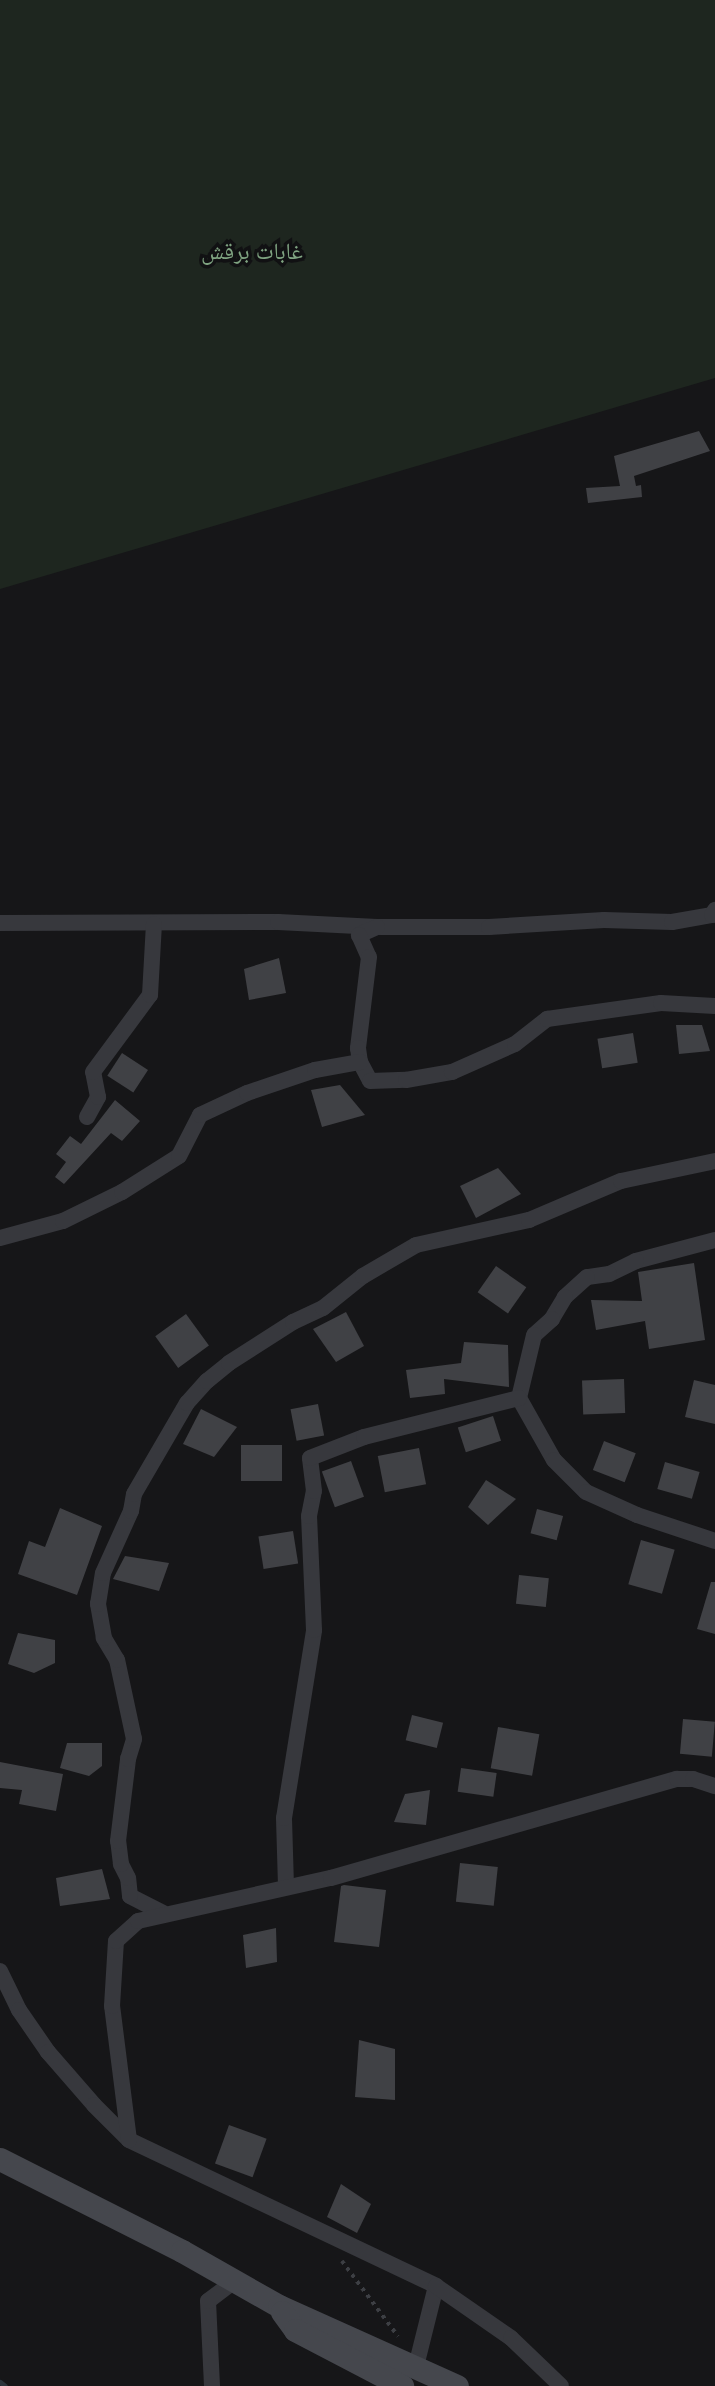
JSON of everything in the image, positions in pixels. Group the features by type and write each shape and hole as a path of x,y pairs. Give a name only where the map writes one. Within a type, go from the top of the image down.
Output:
{"main road":[{"path":"0,2159 236,2280 279,2306 457,2386"},
{"path":"279,2306 295,2330 402,2386"}],"street":[{"path":"0,923 278,922 377,927 489,927 604,920 672,922 712,915 715,910"},
{"path":"87,1117 98,1097 93,1072 150,995 154,924"},
{"path":"377,927 359,936 369,957 358,1048 359,1062 370,1081 405,1080 452,1072 515,1044 547,1019 661,1003 715,1006"},
{"path":"0,1238 63,1221 122,1192 179,1156 200,1115 247,1093 315,1070 359,1062"},
{"path":"163,1913 130,1896 128,1878 121,1864 118,1841 128,1759 134,1739 117,1660 104,1638 98,1604 103,1573 131,1511 134,1494 187,1404 207,1381 229,1363 293,1322 323,1307 363,1276 416,1245 529,1220 621,1181 715,1161"},
{"path":"715,1240 636,1261 610,1274 587,1278 565,1297 552,1319 534,1335 519,1398 554,1460 586,1492 637,1514 715,1541"},
{"path":"286,1886 284,1818 314,1630 309,1516 314,1491 310,1458 364,1437 519,1398"},
{"path":"130,2140 111,2006 116,1941 138,1921 163,1913 182,1912 344,1874 677,1779 693,1779 715,1786"},
{"path":"0,1971 19,2010 48,2052 94,2105 130,2140 436,2286 511,2338 561,2386"},
{"path":"212,2386 208,2301 236,2280"},
{"path":"416,2366 436,2286"}],"path":[{"path":"342,2261 399,2336 386,2331"}],"green space":[{"name":"غابات برقش","path":"0,0 715,0 715,378 0,589"}],"building":[{"path":"699,431 710,451 634,476 636,486 641,485 642,497 588,503 586,488 620,486 614,456"},
{"path":"279,958 286,993 249,1000 244,969"},
{"path":"676,1025 702,1025 710,1051 679,1054"},
{"path":"633,1033 638,1063 602,1068 597,1039"},
{"path":"122,1053 148,1070 133,1093 107,1076"},
{"path":"340,1085 365,1115 322,1127 311,1090"},
{"path":"115,1100 140,1121 122,1141 111,1133 64,1184 55,1177 66,1162 56,1154 70,1136 81,1144"},
{"path":"498,1168 521,1194 476,1218 460,1186"},
{"path":"694,1263 705,1340 649,1349 645,1321 596,1330 591,1300 642,1301 638,1272"},
{"path":"496,1266 526,1287 508,1313 478,1292"},
{"path":"346,1312 364,1346 336,1362 313,1329"},
{"path":"186,1314 209,1346 178,1368 155,1336"},
{"path":"464,1342 508,1345 509,1387 444,1379 445,1394 410,1398 406,1370 461,1363"},
{"path":"624,1379 625,1413 583,1414 582,1380"},
{"path":"694,1380 715,1385 715,1424 685,1417"},
{"path":"318,1404 324,1435 297,1441 291,1409"},
{"path":"201,1409 237,1427 214,1457 183,1444"},
{"path":"493,1416 501,1441 466,1452 458,1427"},
{"path":"604,1441 636,1453 625,1482 593,1470"},
{"path":"241,1445 282,1445 282,1481 241,1481"},
{"path":"419,1448 426,1484 385,1492 378,1456"},
{"path":"351,1461 364,1497 335,1507 322,1472"},
{"path":"665,1462 700,1472 692,1499 657,1489"},
{"path":"486,1480 516,1499 488,1525 468,1507"},
{"path":"60,1508 102,1526 77,1595 18,1574 29,1541 45,1547"},
{"path":"537,1509 563,1516 557,1540 531,1533"},
{"path":"293,1531 298,1564 264,1569 258,1536"},
{"path":"641,1540 675,1550 662,1594 628,1584"},
{"path":"125,1556 169,1563 159,1591 113,1579"},
{"path":"519,1575 549,1578 546,1607 516,1604"},
{"path":"711,1582 715,1582 715,1634 697,1629"},
{"path":"18,1633 55,1640 55,1663 34,1673 8,1664"},
{"path":"412,1715 443,1723 437,1748 406,1740"},
{"path":"683,1719 715,1722 712,1757 680,1754"},
{"path":"498,1727 539,1734 532,1776 491,1768"},
{"path":"67,1743 102,1743 102,1766 89,1776 60,1768"},
{"path":"0,1762 63,1774 56,1811 19,1804 22,1790 0,1788"},
{"path":"461,1768 497,1773 493,1797 458,1792"},
{"path":"430,1790 426,1825 394,1822 405,1794"},
{"path":"460,1863 498,1867 494,1906 456,1902"},
{"path":"102,1869 110,1899 60,1906 56,1878"},
{"path":"341,1886 386,1890 379,1947 334,1942"},
{"path":"276,1928 277,1962 246,1968 243,1935"},
{"path":"359,2040 395,2049 395,2100 355,2097"},
{"path":"229,2125 267,2139 253,2177 215,2164"},
{"path":"341,2184 371,2204 357,2233 327,2217"}],"waterway":[{"path":"0,2382 5,2386"}]}
